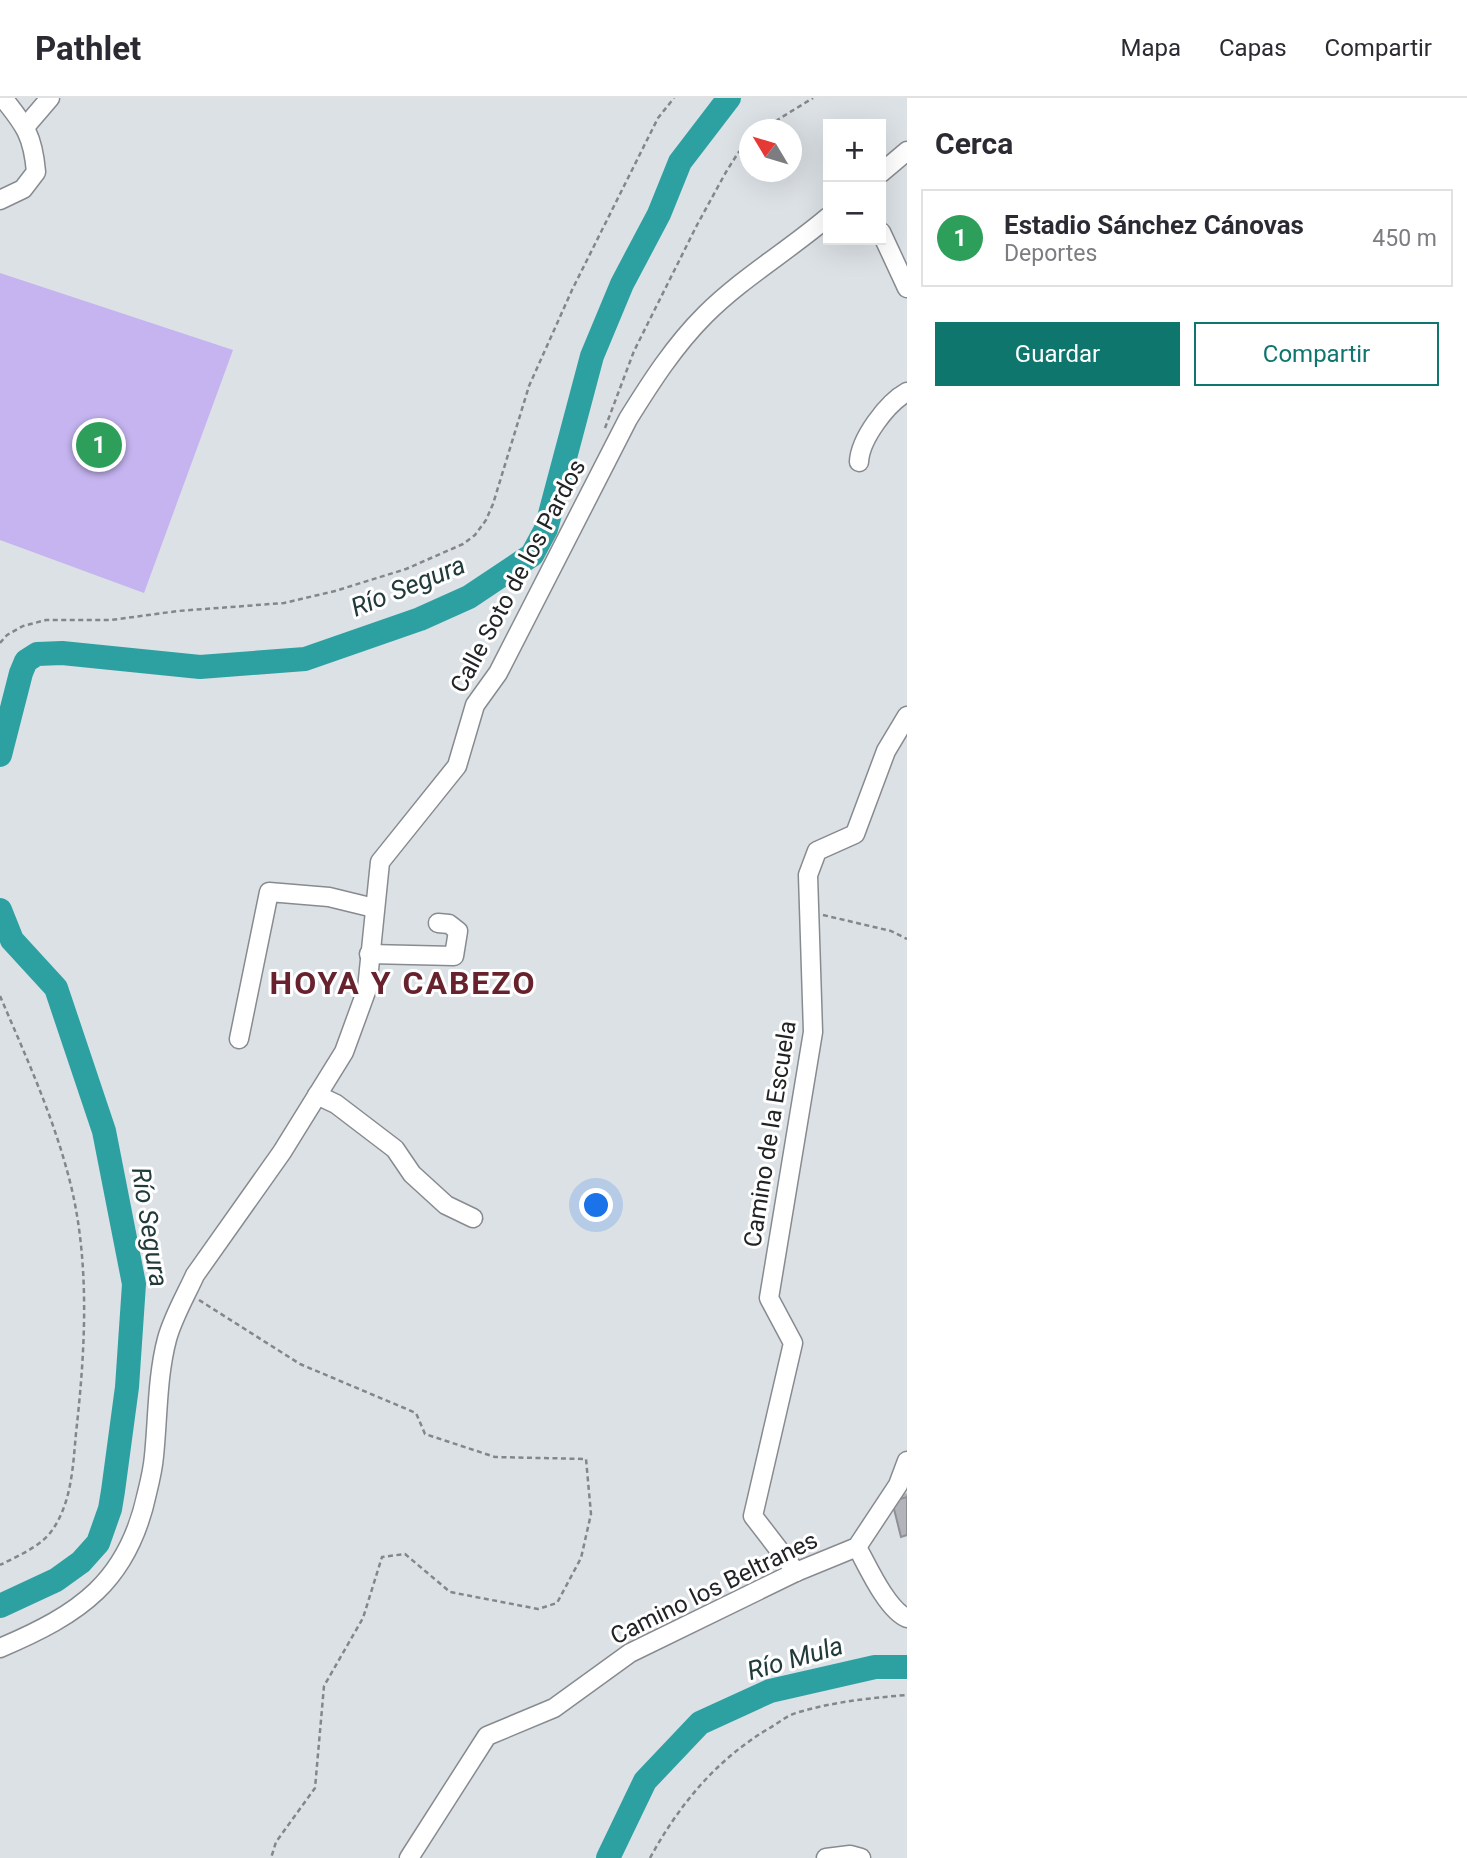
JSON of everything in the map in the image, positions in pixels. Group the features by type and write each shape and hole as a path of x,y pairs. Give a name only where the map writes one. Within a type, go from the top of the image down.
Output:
{"street":[{"path":"0,200 23,189 36,172 35,156 26,126 3,98"},
{"path":"26,126 50,98"},
{"path":"886,169 907,151"},
{"name":"Calle Soto de los Pardos","path":"0,1648 33,1634 74,1610 107,1583 132,1544 143,1510 154,1458 156,1409 168,1338 187,1293 195,1275 282,1152 344,1052 367,989 380,862 457,766 475,705 504,662 628,419 678,344 706,314 737,286 823,221"},
{"path":"886,243 907,288"},
{"path":"859,462 863,445 883,412 907,392"},
{"name":"Camino de la Escuela","path":"796,1572 753,1516 793,1343 769,1298 813,1032 808,875 817,851 855,834 886,751 907,716"},
{"path":"239,1039 269,892 329,897 374,908"},
{"path":"369,954 454,956 458,931 449,924 438,923"},
{"path":"317,1094 336,1104 394,1149 412,1174 446,1205 473,1217"},
{"name":"Camino los Beltranes","path":"409,1858 487,1736 554,1707 630,1653 796,1572 857,1547 902,1484 907,1461"},
{"path":"857,1547 889,1601 901,1616 907,1618"},
{"path":"826,1858 850,1855 861,1858"}],"path":[{"path":"0,643 23,626 46,620 111,620 178,611 284,603 406,569 469,540 486,520 493,504 529,386 572,290 658,118 674,98"},
{"path":"779,119 813,98"},
{"path":"604,429 634,351 697,225 739,152"},
{"path":"809,911 891,931 907,939"},
{"path":"0,996 51,1117 72,1191 80,1239 85,1332 69,1494 62,1513 47,1538 0,1565"},
{"path":"187,1293 300,1364 416,1413 425,1434 495,1457 586,1459 592,1514 581,1558 557,1603 538,1609 450,1592 405,1554 382,1557 363,1618 324,1686 315,1788 276,1842 271,1858"},
{"path":"650,1858 672,1820 693,1793 727,1756 763,1732 793,1714 858,1698 907,1695"}],"shaded area":[{"path":"0,273 233,350 144,593 0,540"}],"building":[{"path":"907,1497 907,1535 901,1537 892,1501"}],"waterway":[{"name":"Río Segura","path":"0,755 21,673 26,661 37,654 62,653 200,667 305,659 420,619 469,597 532,555 546,529 592,356 622,284 659,214 680,162 729,98"},
{"name":"Río Segura","path":"0,910 12,940 56,988 104,1131 134,1284 127,1387 113,1491 110,1509 98,1543 81,1562 56,1580 0,1606"},
{"name":"Río Mula","path":"608,1858 645,1781 700,1723 770,1691 875,1667 907,1667"}],"place":[{"name":"Estadio Sánchez Cánovas","path":"99,445"}],"district":[{"name":"HOYA Y CABEZO","path":"403,983"}]}
